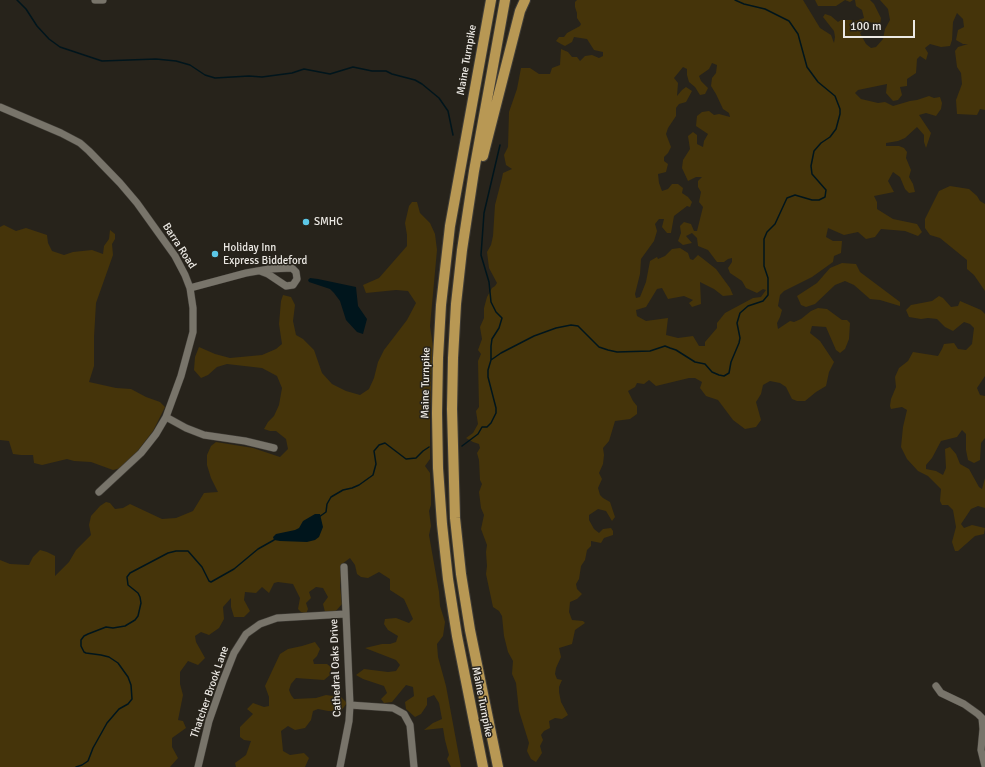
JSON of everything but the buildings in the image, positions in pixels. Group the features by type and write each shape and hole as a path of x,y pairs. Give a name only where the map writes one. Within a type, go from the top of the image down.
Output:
{"highway":[{"path":"484,0 483,12 486,27"},
{"name":"Maine Turnpike","path":"483,767 457,636 448,580 441,508 437,413 441,305 450,226 490,0"},
{"name":"Maine Turnpike","path":"498,767 470,630 461,574 455,518 453,476 453,358 456,304 462,250 474,171 505,0"},
{"path":"474,171 481,162 520,11 525,0"}],"street":[{"path":"95,0 102,0"},
{"name":"Barra Road","path":"0,107 61,133 80,143 89,151 137,203 175,256 190,288 194,308 192,336 181,376 166,416 156,434 141,453 100,492"},
{"path":"190,288 246,273 260,271 289,268 297,274 297,280 292,285 284,285 268,274 260,271"},
{"path":"284,285 280,281 279,276 281,272 289,268"},
{"path":"166,416 186,428 204,434 274,448"},
{"name":"Cathedral Oaks Drive","path":"340,767 349,721 350,705 344,567"},
{"name":"Thatcher Brook Lane","path":"198,767 211,715 234,653 246,634 260,624 277,618 345,614"},
{"path":"936,686 941,693 964,704 982,718 985,766"},
{"path":"350,705 392,708 404,714 410,725 414,767"}],"shaded area":[{"path":"577,0 803,0 820,28 831,35 834,43 834,31 823,17 825,14 831,16 838,22 841,20 856,21 864,18 862,10 856,6 855,0 870,0 874,4 881,18 880,25 866,21 865,28 860,33 866,44 871,48 876,47 883,39 885,29 890,20 888,9 880,0 985,0 985,110 980,109 977,115 957,114 956,100 962,84 961,73 957,67 955,51 958,47 968,44 963,44 956,40 958,30 964,27 963,19 957,13 953,22 952,40 950,46 941,47 930,44 925,48 928,53 926,60 920,56 917,59 916,73 907,79 907,86 900,87 902,95 898,100 893,101 886,93 887,84 858,90 855,93 861,99 878,103 885,102 893,106 929,96 934,98 940,97 942,103 941,109 936,116 926,113 919,115 931,133 926,148 924,135 917,127 905,138 886,143 886,146 899,146 904,148 907,152 906,158 911,170 909,177 915,192 909,193 905,189 900,177 893,172 888,181 894,192 874,196 877,202 877,209 893,219 917,224 922,232 918,236 905,231 881,229 875,237 866,239 858,232 844,235 828,228 826,237 833,241 842,241 841,253 834,256 833,262 812,277 784,291 780,295 778,306 782,310 777,323 778,329 790,321 794,322 801,319 811,311 818,308 827,309 842,320 847,320 850,323 849,339 845,349 840,353 836,350 826,327 812,326 810,333 820,341 834,362 829,372 826,386 805,401 797,401 792,399 786,387 780,383 770,381 763,385 761,394 756,402 761,420 756,427 745,429 733,420 718,400 706,396 700,388 702,382 695,378 689,378 656,386 649,380 644,384 637,383 635,387 628,391 637,406 637,414 630,419 615,421 609,441 603,448 603,464 599,473 602,479 598,488 600,495 610,502 615,517 612,521 606,511 598,509 589,515 589,520 594,529 599,533 603,529 611,528 613,535 604,538 601,543 591,541 591,546 587,550 585,560 581,566 579,579 576,584 577,589 582,594 577,599 570,602 569,612 572,620 583,621 585,623 575,630 572,644 559,648 561,657 555,674 557,679 562,680 559,687 559,692 561,702 568,715 562,719 555,718 549,721 550,728 544,731 541,735 543,740 540,746 542,753 536,762 531,759 527,751 529,743 519,711 516,683 512,674 513,661 508,652 504,636 502,616 499,611 493,607 486,574 487,545 481,529 484,515 481,508 479,492 482,484 480,480 479,460 477,453 480,448 479,444 466,438 473,433 478,424 476,411 479,407 478,361 481,354 478,350 482,339 480,327 484,318 484,308 487,297 497,283 489,268 487,252 491,245 493,236 495,205 503,173 512,169 506,165 504,155 508,147 509,112 517,89 521,68 530,68 539,74 550,74 552,68 560,65 561,49 568,52 572,57 577,57 580,61 585,56 592,55 599,58 603,56 603,52 594,50 587,39 574,37 572,42 565,46 556,41 559,37 564,37 567,33 581,24 577,18 575,2","holes":["712,63 717,65 716,73 712,78 711,86 723,109 729,113 730,117 719,114 714,115 709,111 702,112 697,116 696,126 708,134 704,141 703,147 697,144 697,135 693,132 688,136 690,149 683,160 682,168 688,181 696,177 702,177 698,181 698,187 701,192 699,202 703,207 697,231 694,231 691,224 684,222 680,226 681,233 678,241 683,245 692,243 686,236 692,233 697,238 698,246 708,250 717,262 724,262 732,258 732,262 728,268 730,273 742,281 746,288 757,293 763,289 766,290 761,297 753,298 725,313 717,323 717,328 705,342 705,346 699,346 693,336 678,338 666,335 668,318 646,321 637,316 636,310 646,307 657,289 662,288 668,299 684,296 693,300 689,303 692,307 701,304 700,282 714,289 723,296 733,295 730,288 716,269 698,255 693,260 690,259 688,253 680,248 672,249 665,256 658,259 657,257 650,261 646,282 640,297 636,298 635,294 640,274 641,259 654,241 657,231 655,224 659,219 664,219 662,227 667,233 671,233 674,216 687,206 690,207 692,202 682,193 683,188 678,184 672,184 668,189 662,191 659,183 658,174 666,172 668,164 664,161 664,157 671,147 666,134 668,128 676,116 676,108 679,104 686,102 692,91 686,87 677,96 678,83 674,78 683,67 687,69 689,82 695,87 700,95 705,94 708,88 701,81 699,76 709,69"]},
{"path":"815,0 845,0 836,6 818,6"},
{"path":"950,186 969,189 980,201 985,204 985,291 974,275 967,269 967,260 940,238 930,235 925,228 925,219 939,191"},
{"path":"412,202 417,202 420,213 430,223 435,234 437,250 430,326 433,347 430,408 430,459 425,466 430,473 431,505 429,511 431,526 429,535 440,606 445,622 443,636 437,644 438,657 446,686 461,767 451,767 447,759 449,755 443,728 424,730 433,723 442,719 439,703 434,695 427,698 427,705 421,714 415,717 406,709 405,702 414,696 413,687 406,685 392,702 384,703 381,699 387,693 384,686 356,675 364,669 388,672 396,671 400,665 396,660 365,648 396,642 398,636 388,630 384,624 385,619 396,618 409,623 413,619 404,599 390,590 390,579 379,572 368,578 361,577 357,574 355,565 350,558 342,564 340,586 342,604 335,612 325,612 323,604 328,597 323,588 316,587 309,592 311,598 306,603 308,609 306,614 301,612 298,609 300,598 293,584 278,582 274,583 269,593 262,587 256,593 245,592 244,600 250,611 244,617 234,617 231,607 231,598 223,607 224,619 219,628 209,635 201,632 195,636 196,642 205,658 198,665 188,661 180,672 180,684 183,695 178,720 183,721 186,728 172,738 172,747 178,758 170,767 0,767 0,560 10,564 29,565 33,557 40,550 47,552 55,556 55,576 69,562 76,550 91,535 89,525 91,516 106,502 110,503 115,509 123,508 130,504 162,519 176,518 193,511 204,493 218,492 211,478 207,465 207,455 211,446 216,442 253,448 280,457 288,449 286,439 276,431 264,429 274,416 279,405 282,388 277,376 262,368 227,364 217,367 208,375 201,378 194,370 195,357 199,347 215,354 230,358 262,355 276,349 282,344 279,324 283,295 291,297 295,305 293,321 296,335 303,339 314,350 322,373 332,384 346,391 360,395 369,389 374,378 378,362 384,350 407,320 416,303 408,291 396,290 366,293 363,285 379,278 407,246 405,223 409,206"},
{"path":"4,225 16,231 26,228 47,235 48,243 52,251 64,255 73,252 92,250 103,254 104,246 109,239 110,230 115,234 115,239 112,244 113,255 96,303 94,366 89,382 116,388 131,389 160,402 165,407 153,431 129,462 121,468 113,470 91,462 67,459 42,465 34,463 33,455 13,454 9,441 0,440 0,227"},
{"path":"842,263 856,264 860,272 900,302 900,306 880,300 870,299 854,285 845,281 835,285 815,304 806,307 801,305 797,296 817,283 830,268"},
{"path":"939,296 943,298 951,307 958,306 960,301 981,310 985,314 985,376 977,388 980,395 985,396 985,438 981,443 980,460 974,463 968,460 966,450 966,434 962,430 957,437 941,441 932,458 926,465 926,469 936,471 943,475 946,468 945,449 950,447 956,454 960,464 969,469 979,487 982,489 985,478 985,508 978,506 971,509 961,524 964,528 972,525 985,528 984,534 975,536 958,551 955,551 952,542 956,527 953,510 948,505 942,505 940,501 941,489 928,476 918,471 907,459 901,447 903,427 907,410 902,407 891,409 890,406 896,387 895,377 899,368 908,361 913,352 938,356 944,344 954,343 958,349 966,350 972,344 974,328 970,324 964,322 953,331 945,327 937,319 909,317 906,310 911,305 932,301"},
{"path":"315,642 320,649 317,656 313,660 314,664 327,664 331,667 330,675 324,680 296,678 291,684 289,690 291,695 294,699 316,698 326,695 341,697 347,703 341,711 318,709 313,711 311,720 305,728 295,730 288,726 281,731 283,751 290,755 304,753 309,758 305,767 236,767 235,763 246,755 251,741 244,740 240,737 240,727 253,714 247,709 253,703 264,707 269,706 269,697 265,686 280,654 288,649"}],"water":[{"path":"310,278 356,287 358,306 367,319 363,334 357,332 346,320 340,301 334,293 330,289 309,282 308,280"},
{"path":"315,514 320,514 323,527 319,537 315,540 307,542 274,540 273,537 276,534 299,528 303,521"}],"waterway":[{"path":"17,0 26,9 37,26 49,39 60,47 102,61 156,59 176,61 190,65 205,75 215,78 249,76 262,77 292,73 304,69 330,74 353,67 372,71 386,71 415,80 439,98 448,111 453,135"},
{"path":"462,446 478,434 482,427 487,427 491,423 496,413 488,377 488,370 491,360 501,353 534,336 556,328 571,325 578,326 599,347 617,352 650,351 665,346 676,350 695,362 705,364 712,372 719,375 724,376 729,373 731,362 740,338 737,323 740,313 748,306 763,301 768,295 768,278 764,266 764,239 767,232 775,224 787,198 795,195 812,200 819,200 825,197 826,190 812,174 811,166 814,151 821,143 830,137 836,129 840,114 840,109 835,96 818,82 807,67 798,34 789,21 765,9 744,4 735,0"},
{"path":"491,360 492,339 499,328 502,318 496,312 491,302 489,282 481,255 484,213 500,145"},
{"path":"319,517 326,512 327,504 331,497 343,490 359,485 373,475 376,464 374,451 379,445 385,443 406,459 416,458 429,447"},
{"path":"76,767 88,761 93,748 107,723 119,709 128,704 132,699 131,685 128,677 118,663 109,657 86,653 81,646 81,640 84,636 106,627 113,628 125,626 135,620 138,616 141,603 140,597 138,593 128,585 127,577 130,573 168,553 188,551 202,567 209,581 211,582 234,569 258,549 274,540"}],"place":[{"name":"SMHC","path":"306,222"},
{"name":"Holiday Inn Express Biddeford","path":"215,254"}]}
